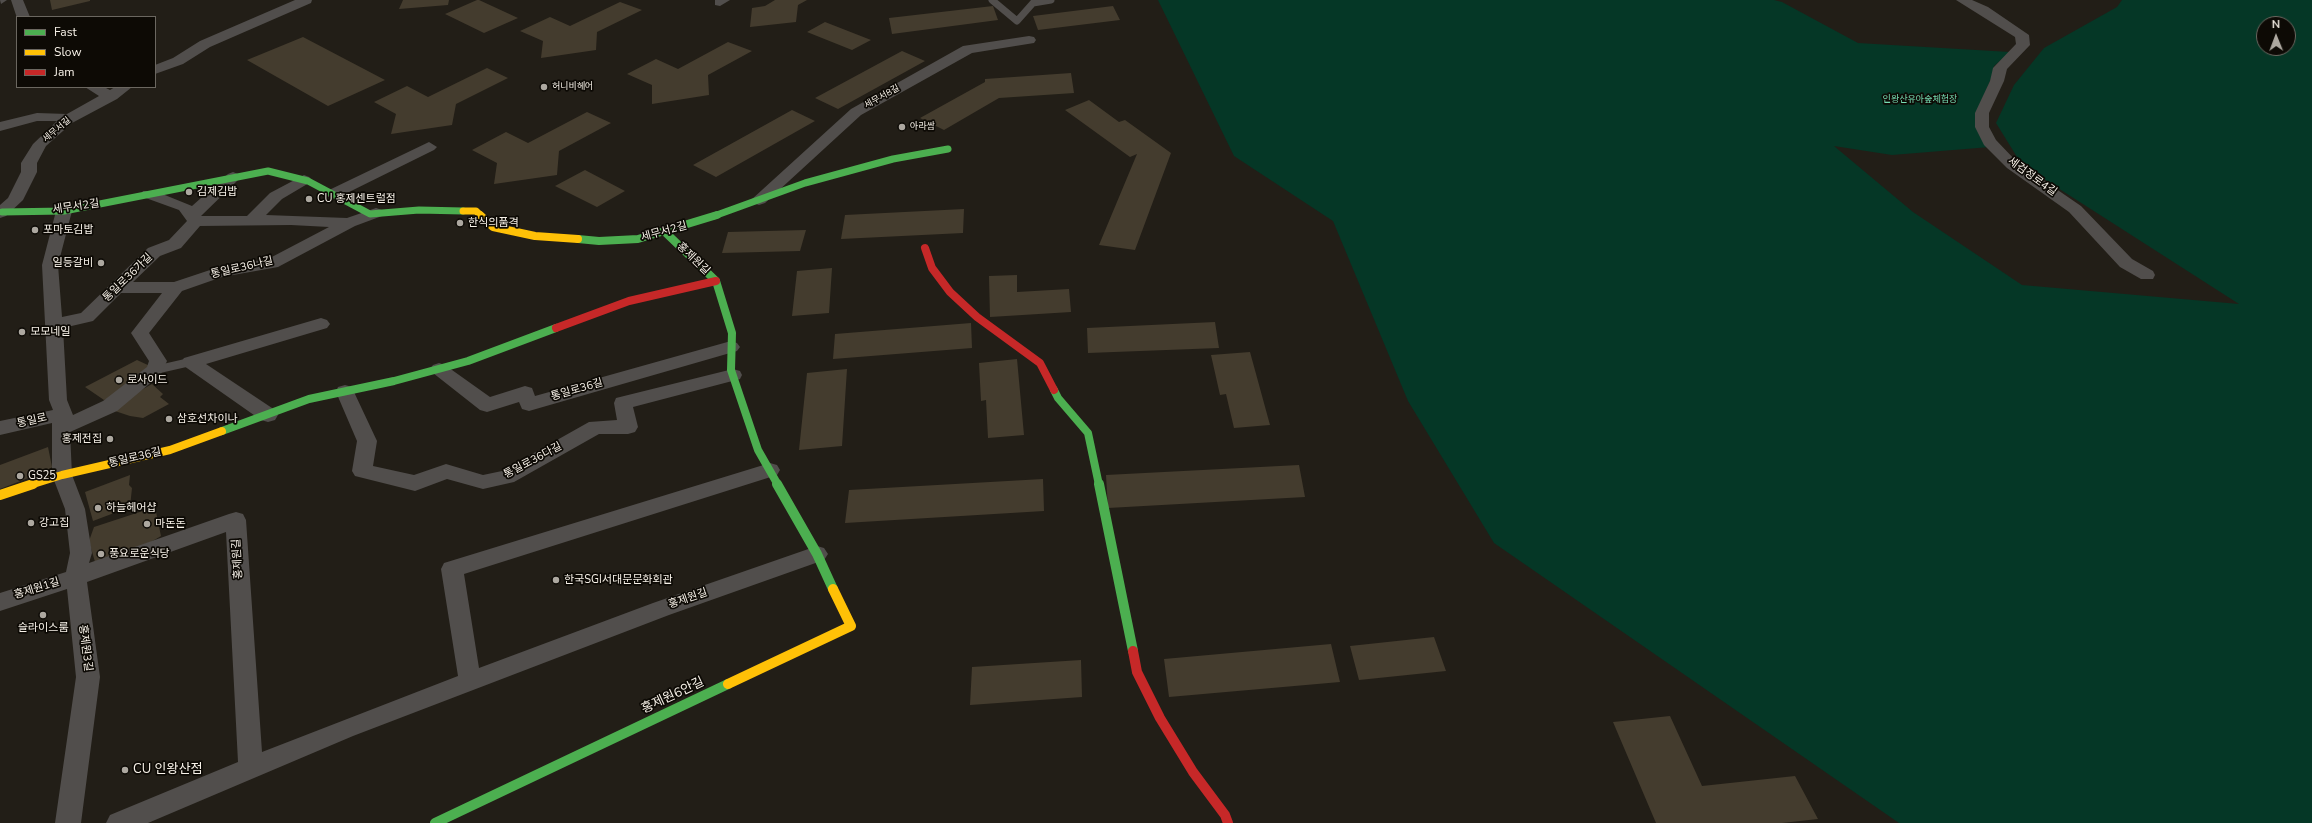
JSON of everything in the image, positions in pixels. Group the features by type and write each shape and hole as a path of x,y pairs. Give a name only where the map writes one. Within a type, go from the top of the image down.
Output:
{"street":[{"path":"17,0 23,16"},
{"path":"156,70 178,61 205,44 306,0"},
{"name":"세검정로4길","path":"1962,0 1982,10 2022,35 2023,44 2000,68 1997,81 1982,113 1982,127 1989,142 2012,165 2076,209 2126,263 2148,275"},
{"name":"세무서8길","path":"759,200 856,112 968,49 1029,40"},
{"path":"94,88 112,96"},
{"name":"세무서길","path":"1,212 15,200 29,172 29,163 40,144 67,120 112,96 124,88"},
{"path":"0,127 37,117 64,116 67,120"},
{"path":"333,194 428,147"},
{"name":"세무서2길","path":"1,212 64,211 268,171 304,180 370,214 419,210 476,211 493,227 535,236 599,241 638,239 665,232 805,183 893,159 948,149"},
{"path":"149,194 184,207 194,218 233,177"},
{"path":"252,220 276,196 304,180"},
{"path":"62,475 62,422 58,400 55,324 50,265 64,211"},
{"name":"세무서2길","path":"194,218 349,223 376,213"},
{"name":"통일로36가길","path":"55,324 87,317 154,252 175,244 194,218"},
{"name":"통일로36나길","path":"118,288 176,287 219,272 272,263 349,223"},
{"name":"홍제원길","path":"119,823 251,768 470,681 661,609 817,554 758,450 733,375 731,347 732,333 716,281 665,232"},
{"path":"926,248 932,268 950,292 977,317 1040,363 1058,398 1088,433 1137,672 1160,718 1193,772 1225,815 1228,823"},
{"name":"통일로36길","path":"0,495 62,475 170,450 309,399 345,392 468,361 629,301 716,281"},
{"path":"62,422 110,406 155,370 158,361 140,334 176,287"},
{"path":"190,362 321,324"},
{"name":"통일로36길","path":"439,369 486,405 525,393 529,404 731,347"},
{"path":"190,362 268,415"},
{"name":"통일로36다길","path":"345,392 366,441 362,471 415,483 446,471 483,482 507,477 596,427 628,427 623,403 733,375"},
{"name":"통일로","path":"0,428 62,422"},
{"path":"470,681 452,569 770,470"},
{"name":"홍제원3길","path":"62,475 75,509 81,553 76,577 88,677 68,823"},
{"name":"홍제원길","path":"76,577 236,520 251,768"},
{"name":"홍제원6안길","path":"435,823 851,626 817,554"},
{"name":"홍제원1길","path":"0,602 76,577"}],"lane":[{"path":"992,0 1017,21 1033,3 1052,0"},
{"path":"155,370 190,362"}],"green space":[{"name":"인왕산유아숲체험장","path":"1158,0 1774,0 1782,2 1858,43 2010,52 1994,66 1991,79 1977,111 1990,147 1892,155 1834,146 1913,212 2022,285 2239,304 2022,165 1996,123 2014,85 2044,48 2117,7 2122,0 2312,0 2312,823 1899,823 1494,543 1408,401 1333,221 1234,156"}],"building":[{"path":"50,0 90,0 90,1 52,10"},
{"path":"403,0 449,0 448,5 399,9"},
{"path":"477,0 518,18 484,33 445,14"},
{"path":"775,0 807,0 798,5 796,22 750,27 752,8 765,6"},
{"path":"620,2 642,10 597,32 596,50 541,58 543,41 520,31 550,17 570,26"},
{"path":"993,6 998,20 892,34 889,18"},
{"path":"1113,6 1120,20 1038,30 1033,16"},
{"path":"825,22 871,40 852,50 807,32"},
{"path":"303,37 385,80 328,106 247,60"},
{"path":"728,42 752,51 708,75 709,95 652,104 652,85 627,74 656,59 678,69"},
{"path":"902,51 925,61 838,109 815,98"},
{"path":"487,68 508,78 456,104 452,125 391,134 396,114 374,102 407,86 428,97"},
{"path":"1071,73 1074,93 999,98 944,130 920,118 985,82 985,79"},
{"path":"1089,100 1119,122 1125,120 1171,153 1135,250 1099,245 1137,154 1130,157 1065,110"},
{"path":"792,110 815,121 716,177 693,165"},
{"path":"587,112 611,123 559,151 557,175 494,184 497,163 472,150 506,132 528,143"},
{"path":"585,170 625,191 597,207 555,186"},
{"path":"964,209 963,233 841,239 845,215"},
{"path":"806,230 800,251 722,253 728,232"},
{"path":"832,268 829,313 792,316 797,271"},
{"path":"1017,275 1017,292 1069,289 1071,312 990,317 989,276"},
{"path":"1215,322 1219,348 1088,353 1087,328"},
{"path":"971,323 972,348 833,359 835,334"},
{"path":"1250,352 1270,425 1234,428 1226,394 1220,395 1211,355"},
{"path":"1017,359 1024,435 988,438 986,400 981,401 979,363"},
{"name":"로사이드","path":"137,360 150,366 116,396 104,400 85,387"},
{"path":"847,369 842,446 799,450 807,373"},
{"path":"152,384 163,394 160,397 169,404 143,418 130,416 115,411 122,401"},
{"path":"48,447 52,467 49,470 0,489 0,465"},
{"path":"1299,465 1305,497 1108,508 1106,475"},
{"path":"130,475 129,485 132,488 130,507 93,521 85,492"},
{"path":"1043,479 1044,511 845,523 849,490"},
{"path":"155,507 161,536 151,542 95,562 89,541 94,527"},
{"path":"1434,637 1446,671 1359,680 1350,646"},
{"path":"1331,644 1340,682 1169,697 1164,659"},
{"path":"1081,660 1082,697 970,705 972,667"},
{"path":"1670,716 1702,786 1795,776 1818,819 1782,823 1656,823 1613,722"}],"traffic: fast":[{"path":"578,239 599,241 638,239 682,227 805,183 893,159 948,149"},
{"path":"2,212 64,211 268,171 308,181 370,214 419,210 463,211"},
{"path":"665,232 716,281 732,333 731,370 758,450 817,554 833,589"},
{"path":"222,431 309,399 394,381 468,361 556,328"},
{"path":"1054,390 1058,398 1088,433 1133,651"},
{"path":"435,823 728,684"}],"traffic: slow":[{"path":"463,211 476,211 493,227 535,236 578,239"},
{"path":"0,495 62,475 170,450 222,431"},
{"path":"728,684 851,626 833,589"}],"traffic: jam":[{"path":"925,248 932,268 950,292 977,317 1040,363 1054,390"},
{"path":"556,328 629,301 716,281"},
{"path":"1133,651 1137,672 1160,718 1193,772 1225,815 1228,823"}],"place":[{"name":"허니비헤어","path":"544,87"},
{"name":"아라쌈","path":"902,127"},
{"name":"김제김밥","path":"189,192"},
{"name":"CU 홍제센트럴점","path":"309,199"},
{"name":"한식의품격","path":"460,223"},
{"name":"포마토김밥","path":"35,230"},
{"name":"일등갈비","path":"101,263"},
{"name":"모모네일","path":"22,332"},
{"name":"로사이드","path":"119,380"},
{"name":"삼호선차이나","path":"169,419"},
{"name":"홍제전집","path":"110,439"},
{"name":"GS25","path":"20,476"},
{"name":"하늘헤어샵","path":"98,508"},
{"name":"강고집","path":"31,523"},
{"name":"마돈돈","path":"147,524"},
{"name":"풍요로운식당","path":"101,554"},
{"name":"한국SGI서대문문화회관","path":"556,580"},
{"name":"슬라이스룸","path":"43,615"},
{"name":"CU 인왕산점","path":"125,770"}]}
